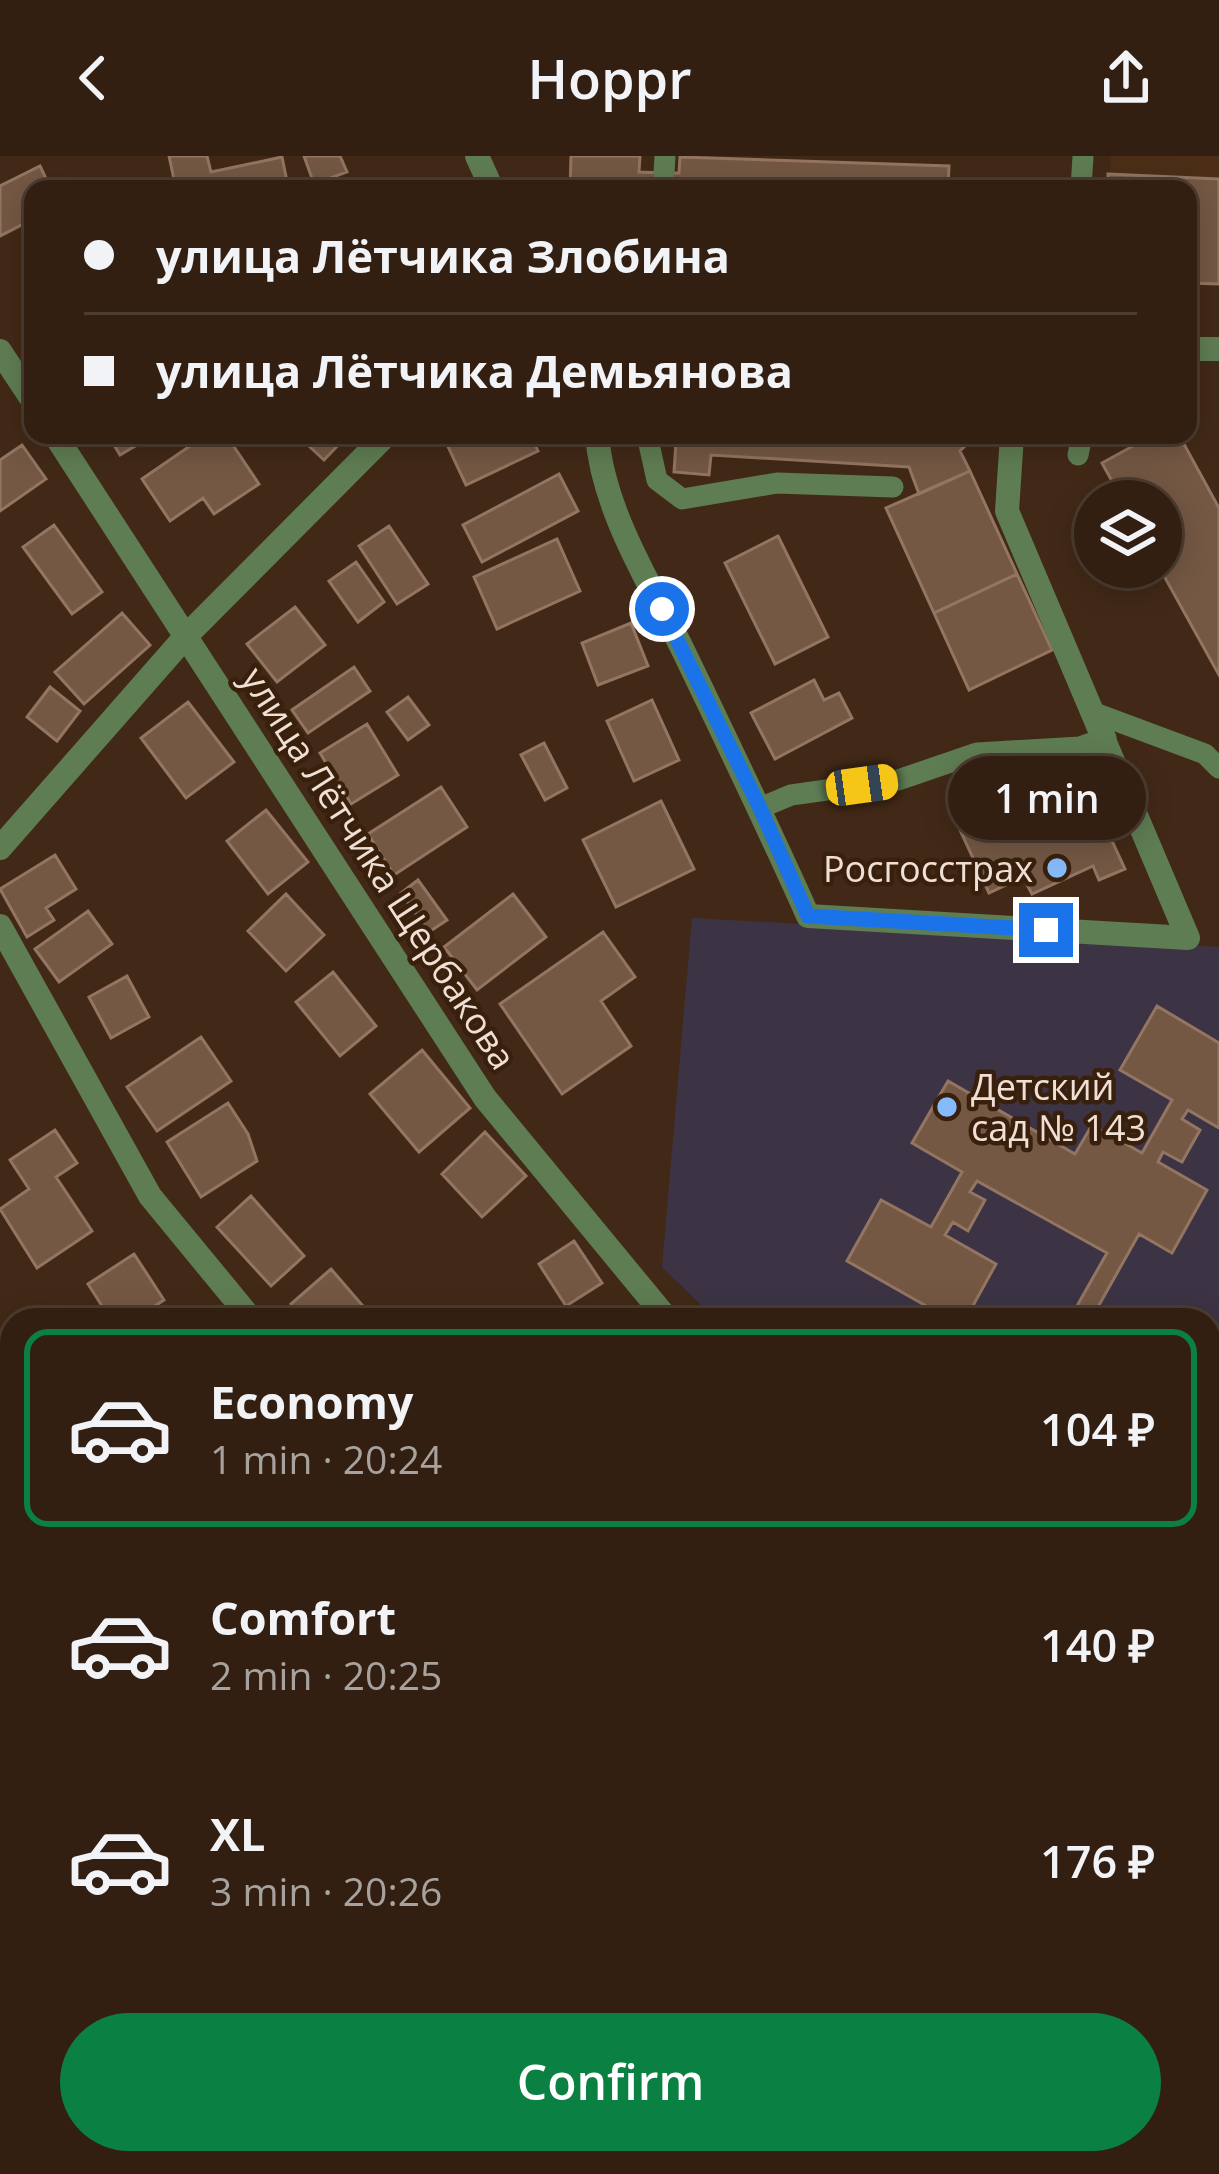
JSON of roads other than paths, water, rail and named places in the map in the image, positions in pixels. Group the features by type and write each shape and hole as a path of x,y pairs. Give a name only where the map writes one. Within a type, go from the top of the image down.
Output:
{"street":[{"path":"0,352 24,388"},
{"name":"улица Лётчика Щербакова","path":"61,444 484,1098 658,1308"},
{"path":"0,848 186,636 377,444"},
{"path":"597,444 623,529 808,916 1188,938 1007,511 1011,444"},
{"path":"0,926 151,1196 243,1308"}],"lane":[{"path":"649,444 657,480 682,499 777,483 893,488"},
{"path":"1095,713 1205,754 1219,768"},
{"path":"760,808 791,795 898,780 977,753 1080,747 1106,738"}],"place":[{"name":"Росгосстрах","path":"1057,868"},
{"name":"Детский сад № 143","path":"947,1107"}]}
